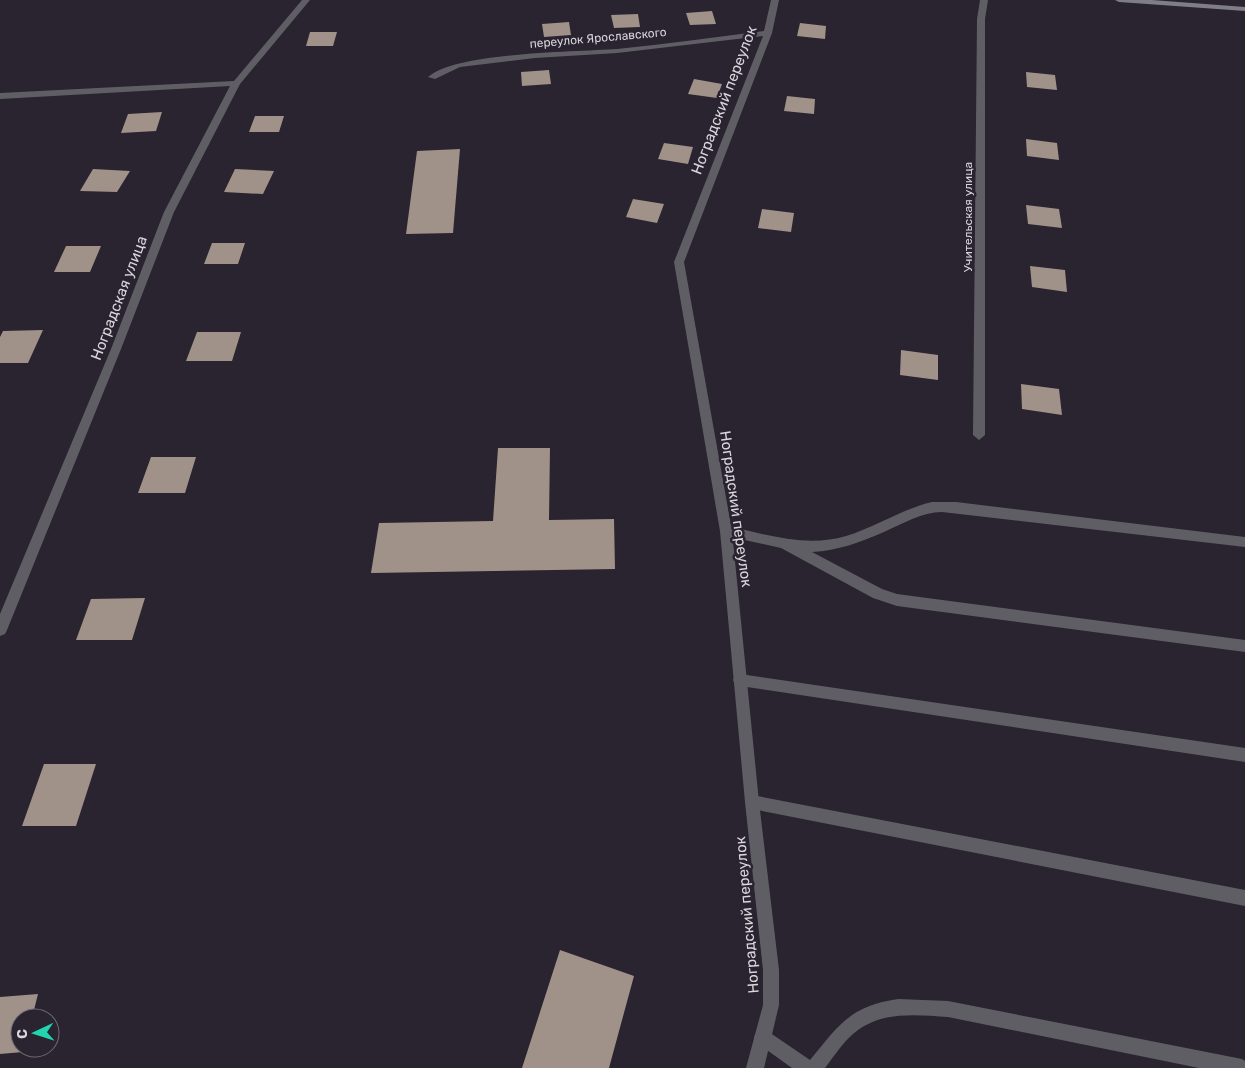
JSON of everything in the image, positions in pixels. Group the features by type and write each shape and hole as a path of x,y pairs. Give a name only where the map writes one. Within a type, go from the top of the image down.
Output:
{"main road":[{"path":"1119,0 1245,9"}],"street":[{"name":"Ноградская улица","path":"0,630 116,349 169,212 236,83 306,0"},
{"name":"Ноградский переулок","path":"756,1068 771,1005 771,970 752,802 726,530 679,262 768,32 775,0"},
{"name":"Учительская улица","path":"979,435 981,19 984,0"},
{"name":"переулок Ярославского","path":"432,77 458,65 535,56 617,51 768,32"},
{"path":"0,96 236,83"},
{"path":"726,530 807,548 836,546 931,507 956,507 1245,542"},
{"path":"784,543 878,594 897,600 1245,646"},
{"path":"740,680 1245,755"},
{"path":"752,802 1245,898"},
{"path":"814,1068 851,1025 878,1011 906,1006 948,1009 1242,1068"},
{"path":"763,1037 807,1068"}],"building":[{"path":"712,11 716,24 690,25 686,13"},
{"path":"638,14 640,27 614,28 611,15"},
{"path":"569,22 571,35 544,37 542,24"},
{"path":"800,23 826,26 825,39 797,36"},
{"path":"310,32 337,32 333,46 306,46"},
{"path":"549,70 551,84 522,86 521,72"},
{"path":"1026,72 1055,75 1057,90 1027,87"},
{"path":"694,79 722,84 717,98 688,94"},
{"path":"787,96 815,99 814,114 784,111"},
{"path":"162,112 156,131 121,133 128,114"},
{"path":"255,116 284,116 279,132 249,132"},
{"path":"1026,139 1057,143 1059,160 1027,156"},
{"path":"664,143 693,147 688,164 658,159"},
{"path":"460,149 453,233 406,234 417,151"},
{"path":"93,169 130,171 117,192 80,191"},
{"path":"235,169 274,171 263,194 224,192"},
{"path":"633,199 664,204 657,223 626,217"},
{"path":"1026,205 1059,209 1062,228 1028,224"},
{"path":"762,209 794,213 791,232 758,228"},
{"path":"212,243 245,243 238,264 204,264"},
{"path":"66,246 101,246 90,272 54,272"},
{"path":"1030,266 1065,270 1067,292 1032,287"},
{"path":"43,330 28,363 0,363 0,337 3,331"},
{"path":"197,332 241,332 232,361 186,361"},
{"path":"901,350 938,355 938,380 900,375"},
{"path":"1021,384 1059,389 1062,415 1022,409"},
{"path":"498,448 550,448 549,520 614,519 615,569 371,573 379,523 493,521"},
{"path":"151,457 196,457 185,493 138,493"},
{"path":"145,598 132,640 76,640 91,599"},
{"path":"44,764 96,764 76,826 22,826"},
{"path":"560,950 634,976 609,1068 522,1068"},
{"path":"38,994 34,1008 10,1008 10,1053 0,1054 0,997"}]}
